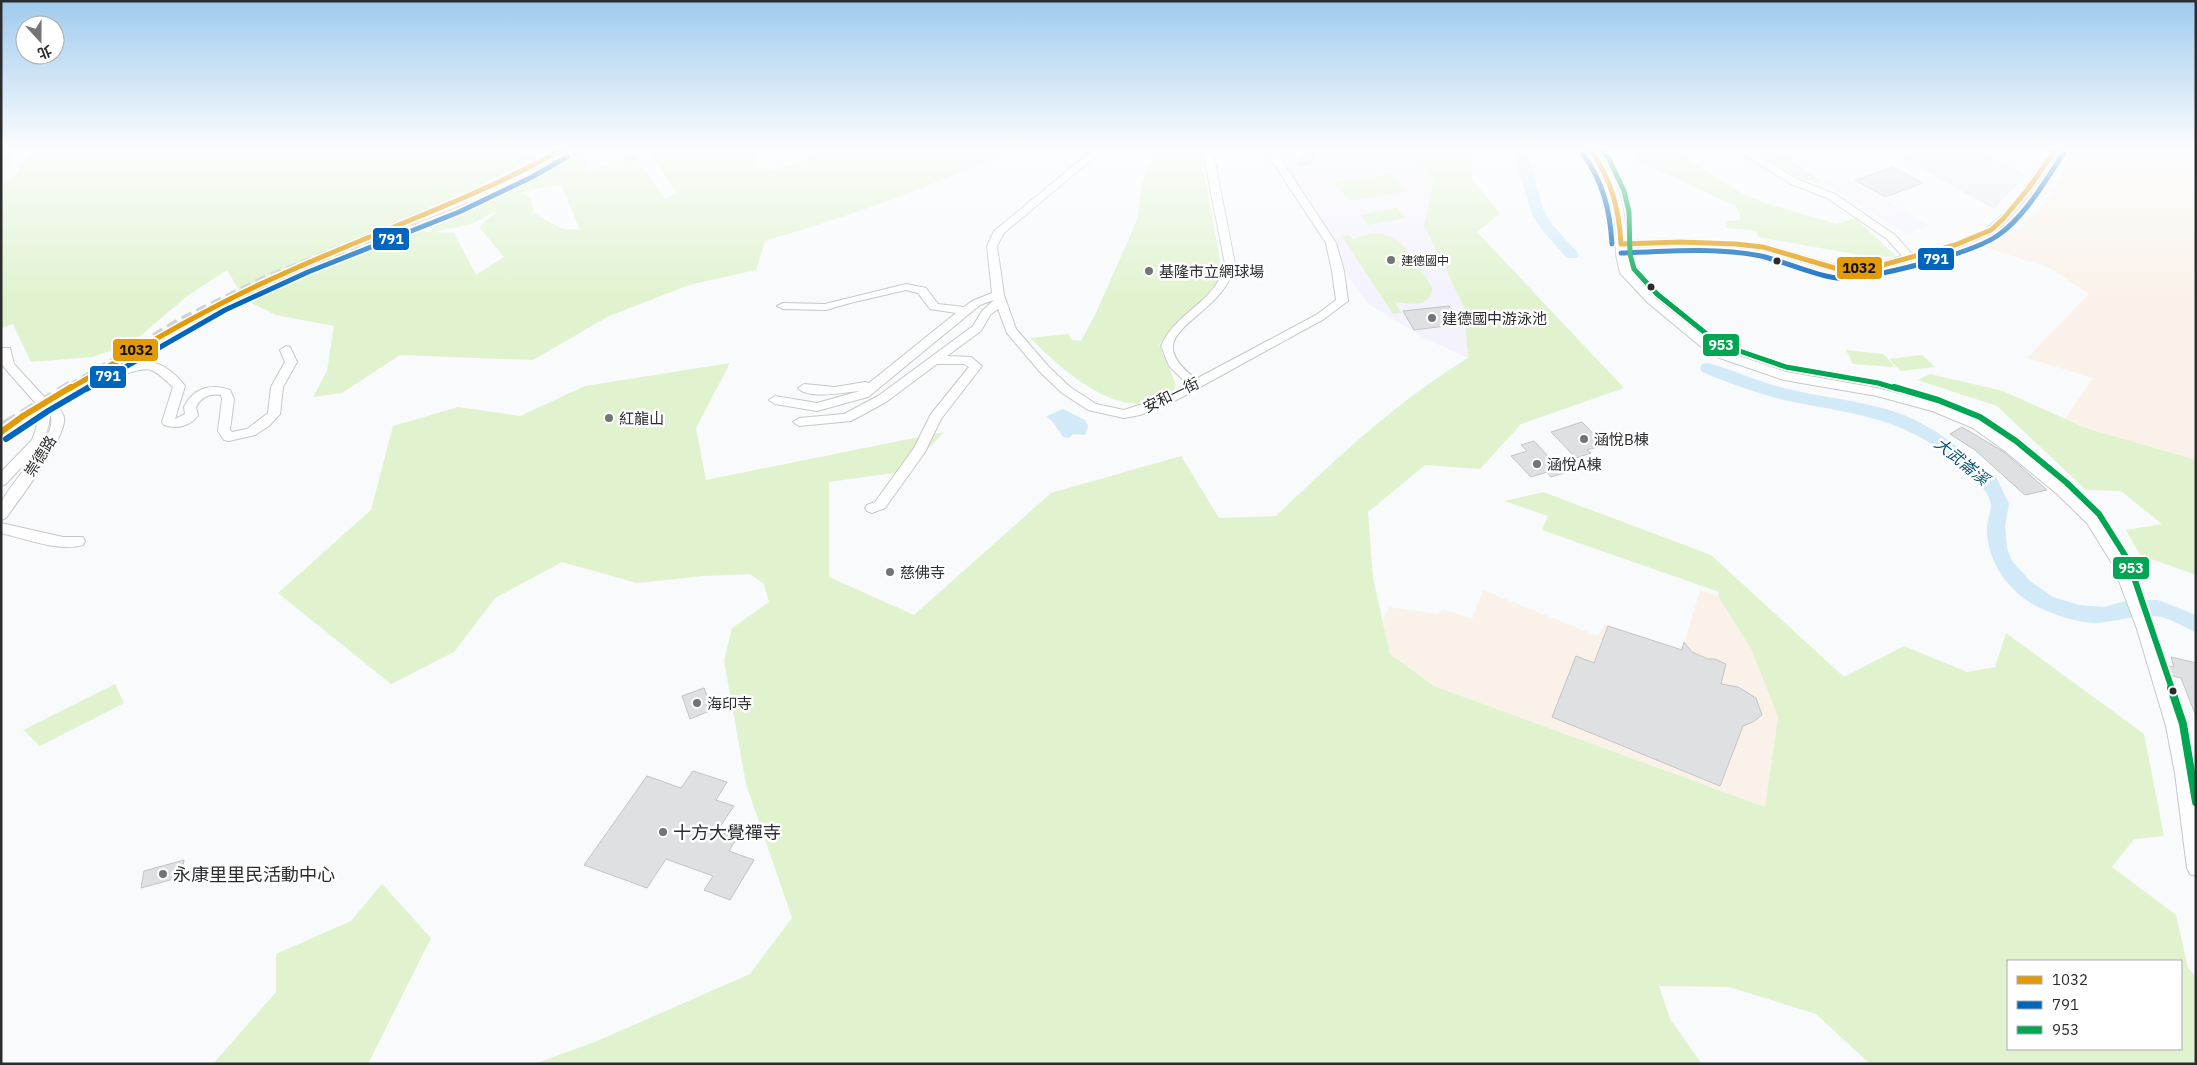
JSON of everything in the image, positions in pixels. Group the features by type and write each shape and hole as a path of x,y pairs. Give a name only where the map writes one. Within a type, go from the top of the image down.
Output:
{"street":[{"path":"417,219 471,199"},
{"name":"安和一街","path":"1038,199 999,231 992,246 999,299 1011,330 1044,369 1066,390 1092,407 1124,414 1136,412 1167,400 1320,317 1342,301 1338,272 1331,244 1301,199"},
{"path":"1195,384 1181,374 1172,363 1167,346 1174,332 1210,300 1229,274 1230,264 1217,199"},
{"path":"1617,199 1620,213 1622,263 1626,273 1639,288 1681,327 1715,352 1784,376 1877,392 1936,408 1976,424 2010,448 2061,490 2092,520 2120,564 2144,629 2174,726 2183,773 2196,868"},
{"path":"1835,199 1891,237 1910,258"},
{"path":"1621,244 1680,242 1736,244 1763,247 1838,269 1872,268 1955,245 1991,230 2020,199"},
{"path":"783,306 826,307 847,300 906,287 922,290 934,307 966,311"},
{"path":"775,400 817,407 864,394 976,303 999,299"},
{"path":"799,422 847,418 882,399 977,328 986,313 999,299"},
{"path":"1,481 38,441 44,423 42,416 45,406 134,367 150,365 163,371 179,386 168,422 172,424 187,421 192,415 190,407 192,400 211,390 221,390 226,392 228,399 224,431 229,437 251,432 265,423 274,414 277,386 291,362 286,350"},
{"name":"崇德路","path":"1,515 48,446 56,430 58,418 54,410 45,406 5,368 6,351"},
{"path":"872,508 880,504 920,449 935,417 976,366 967,360 936,360"},
{"path":"804,388 835,391 876,384"},
{"path":"1,528 62,542 78,541"}],"shaded area":[{"name":"建德國中","path":"1306,199 1429,199 1424,225 1464,307 1468,358 1426,339 1367,303 1347,274 1337,246"},
{"path":"1849,199 1883,199 1930,226 1906,234"},
{"path":"1975,199 2004,199 1995,208"},
{"path":"2049,199 2196,199 2196,460 2141,446 2085,428 2065,419 2093,378 2027,358 2089,294 2050,268 1975,244 2017,230"},
{"path":"1483,590 1598,636 1606,624 1682,650 1700,590 1718,596 1751,649 1778,717 1765,807 1434,686 1390,654 1383,621 1389,607 1438,614 1443,609 1472,619"}],"green space":[{"path":"1,199 456,199 412,216 424,232 431,232 436,219 484,199 531,199 534,213 562,229 580,230 567,199 895,199 765,241 756,270 689,285 609,316 533,360 400,355 342,393 313,397 327,371 334,326 276,315 245,300 227,270 187,296 131,344 92,357 31,362 13,324 1,328","holes":["498,210 479,227 504,257 476,275 454,233 434,232 472,224"]},
{"path":"1140,199 1209,199 1223,277 1159,344 1176,385 1173,390 1158,399 1141,403 1124,402 1106,396 1089,387 1056,363 1030,338 1068,334 1072,340 1081,341 1096,313 1137,220"},
{"path":"1348,199 1363,199 1350,201"},
{"path":"1429,199 1488,199 1500,213 1477,232 1624,388 1521,424 1480,469 1425,465 1368,512 1373,578 1390,654 1434,686 1765,807 1778,717 1751,649 1718,596 1719,592 1542,530 1548,516 1504,501 1543,492 1711,555 1844,677 1904,646 1967,672 1995,667 2006,633 2144,734 2164,836 2134,839 2112,867 2176,915 2188,968 2196,977 2196,1064 1870,1064 1816,1014 1729,987 1659,986 1670,1019 1702,1064 534,1064 597,1041 750,974 792,918 746,784 724,661 732,628 769,602 764,584 750,574 703,576 637,583 562,562 495,598 454,652 391,684 278,593 371,510 393,426 458,407 520,416 585,386 730,363 696,428 706,480 944,432 907,471 829,482 829,577 914,615 1051,493 1181,456 1219,518 1276,516 1345,452 1392,412 1416,393 1468,358 1464,307 1424,225"},
{"path":"1720,199 1755,199 1837,224 1855,218 1897,257 1854,254 1758,237 1756,231 1726,228 1726,221 1741,220 1736,206"},
{"path":"1397,208 1406,218 1368,225 1360,215"},
{"path":"1372,233 1393,238 1408,251 1432,287 1431,294 1424,302 1413,304 1395,302 1401,313 1393,314 1342,236 1349,235 1353,239"},
{"path":"1846,350 1883,354 1895,367 1853,364"},
{"path":"1922,355 1935,367 1901,371 1889,359"},
{"path":"1930,374 2003,391 2085,428 2196,460 2196,575 2140,555 2126,530 2162,524 2121,491 2086,490 1997,406 1917,380"},
{"path":"115,684 124,703 40,746 23,730"},
{"path":"382,884 431,938 368,1064 213,1064 276,992 276,954 351,921"}],"water":[{"path":"1063,409 1085,420 1088,426 1085,435 1073,434 1069,438 1063,437 1047,416"}],"building":[{"name":"建德國中游泳池","path":"1449,306 1461,324 1414,330 1403,311"},
{"name":"涵悅B棟","path":"1582,422 1604,445 1587,450 1591,453 1576,458 1551,432"},
{"path":"1962,427 2004,452 2047,490 2025,495 1975,450 1950,434"},
{"name":"涵悅A棟","path":"1534,441 1564,473 1551,477 1547,472 1531,477 1511,456 1527,451 1521,445"},
{"path":"1608,626 1682,650 1684,642 1692,652 1726,664 1721,684 1738,687 1756,698 1762,715 1753,722 1743,726 1720,786 1552,717 1576,656 1594,663"},
{"path":"2171,657 2196,663 2196,716 2181,678 2169,675 2165,665 2174,667"},
{"name":"海印寺","path":"704,688 712,710 690,719 682,696"},
{"name":"十方大覺禪寺","path":"693,771 727,782 716,800 734,806 717,831 737,838 729,851 754,860 730,900 704,890 713,876 666,859 647,888 584,865 647,776 681,788"},
{"name":"永康里里民活動中心","path":"184,860 181,877 141,888 144,871"}],"waterway":[{"name":"大武崙溪","path":"1533,199 1536,209 1547,227 1572,255"},
{"name":"大武崙溪","path":"1708,368 1740,381 1784,394 1877,412 1911,425 1942,442 1991,483 2000,504 1996,526 1998,548 2004,564 2023,586 2046,602 2078,613 2104,615 2130,608 2158,608 2196,624"}],"tunnel":[{"path":"70,389 182,322 267,280 417,219"},
{"path":"6,427 72,387"}],"transit line":[{"name":"1032","path":"1,432 47,401 224,301 305,264 464,199"},
{"name":"791","path":"6,439 48,411 225,310 308,272 459,212 487,199"},
{"name":"791","path":"1606,199 1610,219 1612,244"},
{"name":"1032","path":"1615,199 1621,244"},
{"name":"953","path":"1626,199 1629,212 1630,254 1634,269 1657,294 1719,344 1786,367 1878,383 1938,400 1980,417 2016,441 2067,483 2099,514 2128,560 2152,626 2183,724 2196,802"},
{"name":"1032","path":"1621,244 1680,242 1736,244 1763,247 1838,269 1872,268 1955,245 1991,230 2020,199"},
{"name":"791","path":"1621,253 1680,251 1735,253 1761,256 1836,278 1874,276 1957,253 1996,237 2010,225 2032,199"}],"place":[{"name":"建德國中","path":"1391,260"},
{"name":"基隆市立網球場","path":"1149,271"},
{"name":"建德國中游泳池","path":"1432,318"},
{"name":"紅龍山","path":"609,418"},
{"name":"涵悅B棟","path":"1584,439"},
{"name":"涵悅A棟","path":"1537,464"},
{"name":"慈佛寺","path":"890,572"},
{"name":"海印寺","path":"697,703"},
{"name":"十方大覺禪寺","path":"663,832"},
{"name":"永康里里民活動中心","path":"163,874"}]}
